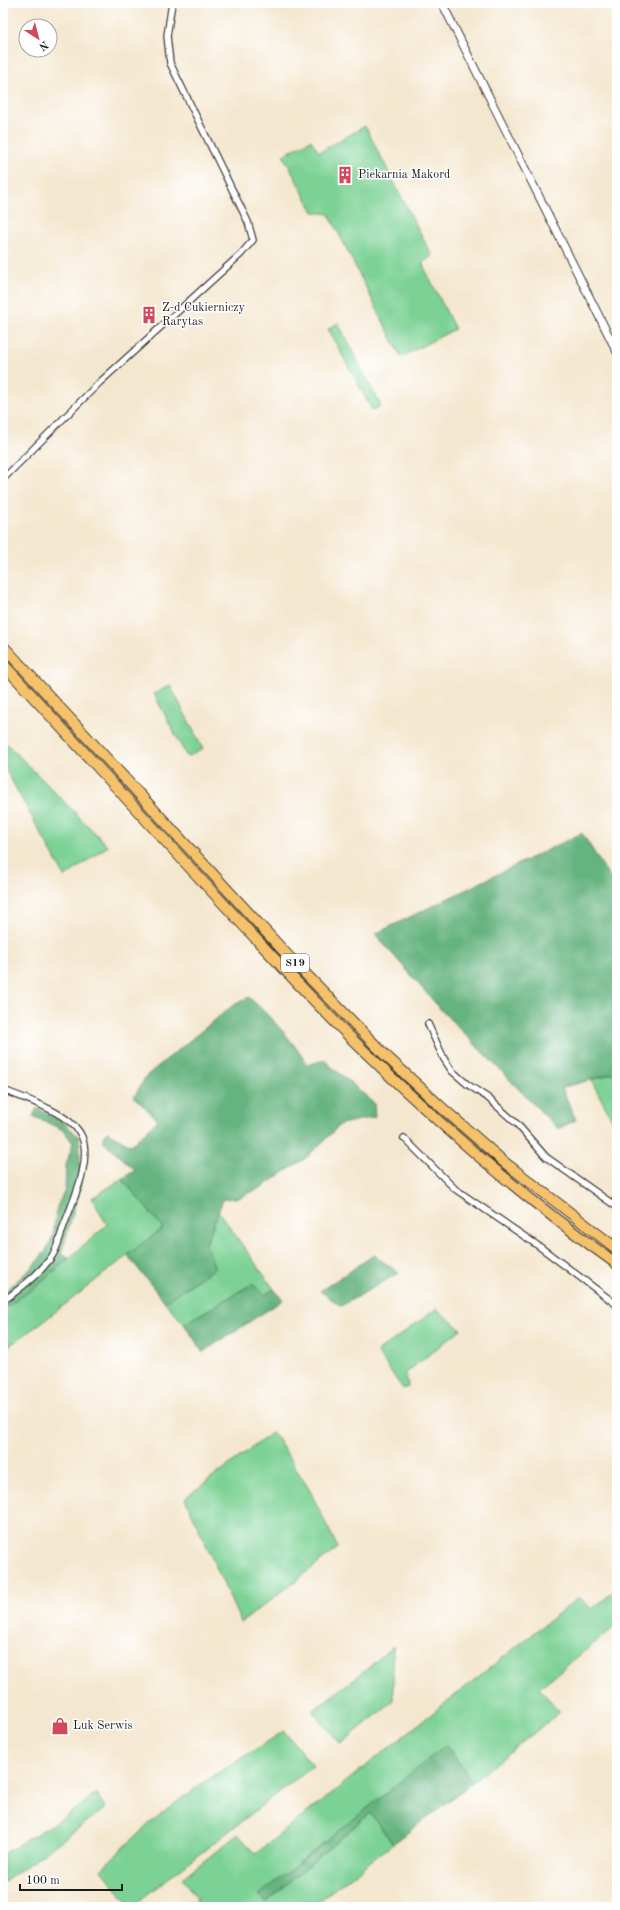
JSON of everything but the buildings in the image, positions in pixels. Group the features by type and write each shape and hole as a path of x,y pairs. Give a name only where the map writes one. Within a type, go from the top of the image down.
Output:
{"highway":[{"name":"S19","path":"3,646 276,943 386,1056 504,1162 617,1249"},
{"name":"S19","path":"3,664 262,946 358,1046 430,1114 490,1166 553,1217 617,1264"}],"street":[{"path":"3,479 99,383 236,259 252,240 248,222 170,63 167,36 172,3"},
{"path":"442,3 617,352"},
{"path":"428,1024 444,1058 452,1071 467,1084 488,1098 511,1119 546,1157 617,1207"},
{"path":"3,1090 42,1106 70,1122 80,1134 84,1154 79,1185 59,1242 52,1257 42,1268 3,1301"},
{"path":"404,1138 455,1189 540,1247 617,1305"}],"green space":[{"path":"365,126 432,256 422,263 455,329 401,357 329,214 313,212 283,155 311,140 319,152"},
{"path":"338,323 381,406 372,410 328,329"},
{"path":"170,685 203,749 187,757 154,694"},
{"path":"3,740 108,846 65,877 3,765"},
{"path":"582,833 617,889 617,1072 562,1088 576,1120 558,1129 443,1012 375,934"},
{"path":"249,997 288,1037 307,1065 324,1060 374,1103 375,1117 341,1124 306,1158 262,1187 239,1198 223,1199 206,1244 215,1268 165,1302 127,1255 163,1228 122,1179 135,1170 102,1140 107,1132 131,1145 158,1120 134,1097 146,1076 232,1006"},
{"path":"617,1072 617,1129 591,1080"},
{"path":"37,1108 63,1122 79,1137 81,1185 61,1254 69,1258 36,1287 3,1309 3,1293 30,1269 45,1252 53,1236 57,1207 65,1190 66,1165 73,1143 63,1130 33,1116"},
{"path":"122,1179 164,1228 44,1321 3,1350 3,1309 36,1287 107,1225 92,1198"},
{"path":"218,1211 274,1289 265,1295 252,1284 184,1324 165,1302 215,1268 206,1244"},
{"path":"374,1255 399,1273 341,1306 320,1291"},
{"path":"252,1284 265,1295 274,1289 283,1300 203,1352 184,1324"},
{"path":"436,1309 461,1329 406,1373 408,1387 403,1389 377,1352"},
{"path":"273,1432 309,1489 338,1548 241,1623 185,1498"},
{"path":"617,1589 617,1625 539,1688 560,1712 473,1782 446,1745 266,1902 370,1813 393,1844 311,1907 188,1907 198,1899 182,1878 238,1834 255,1854 579,1597 592,1609"},
{"path":"393,1646 393,1701 341,1744 312,1711 367,1669"},
{"path":"284,1731 313,1766 131,1907 101,1869 151,1822 201,1784"},
{"path":"446,1745 473,1782 393,1844 370,1813 266,1902 259,1895"},
{"path":"96,1794 106,1808 3,1883 3,1854 66,1816"}],"place":[{"name":"Piekarnia Makord","path":"345,175"},
{"name":"Z-d Cukierniczy Rarytas","path":"149,315"},
{"name":"Luk Serwis","path":"60,1726"}]}
